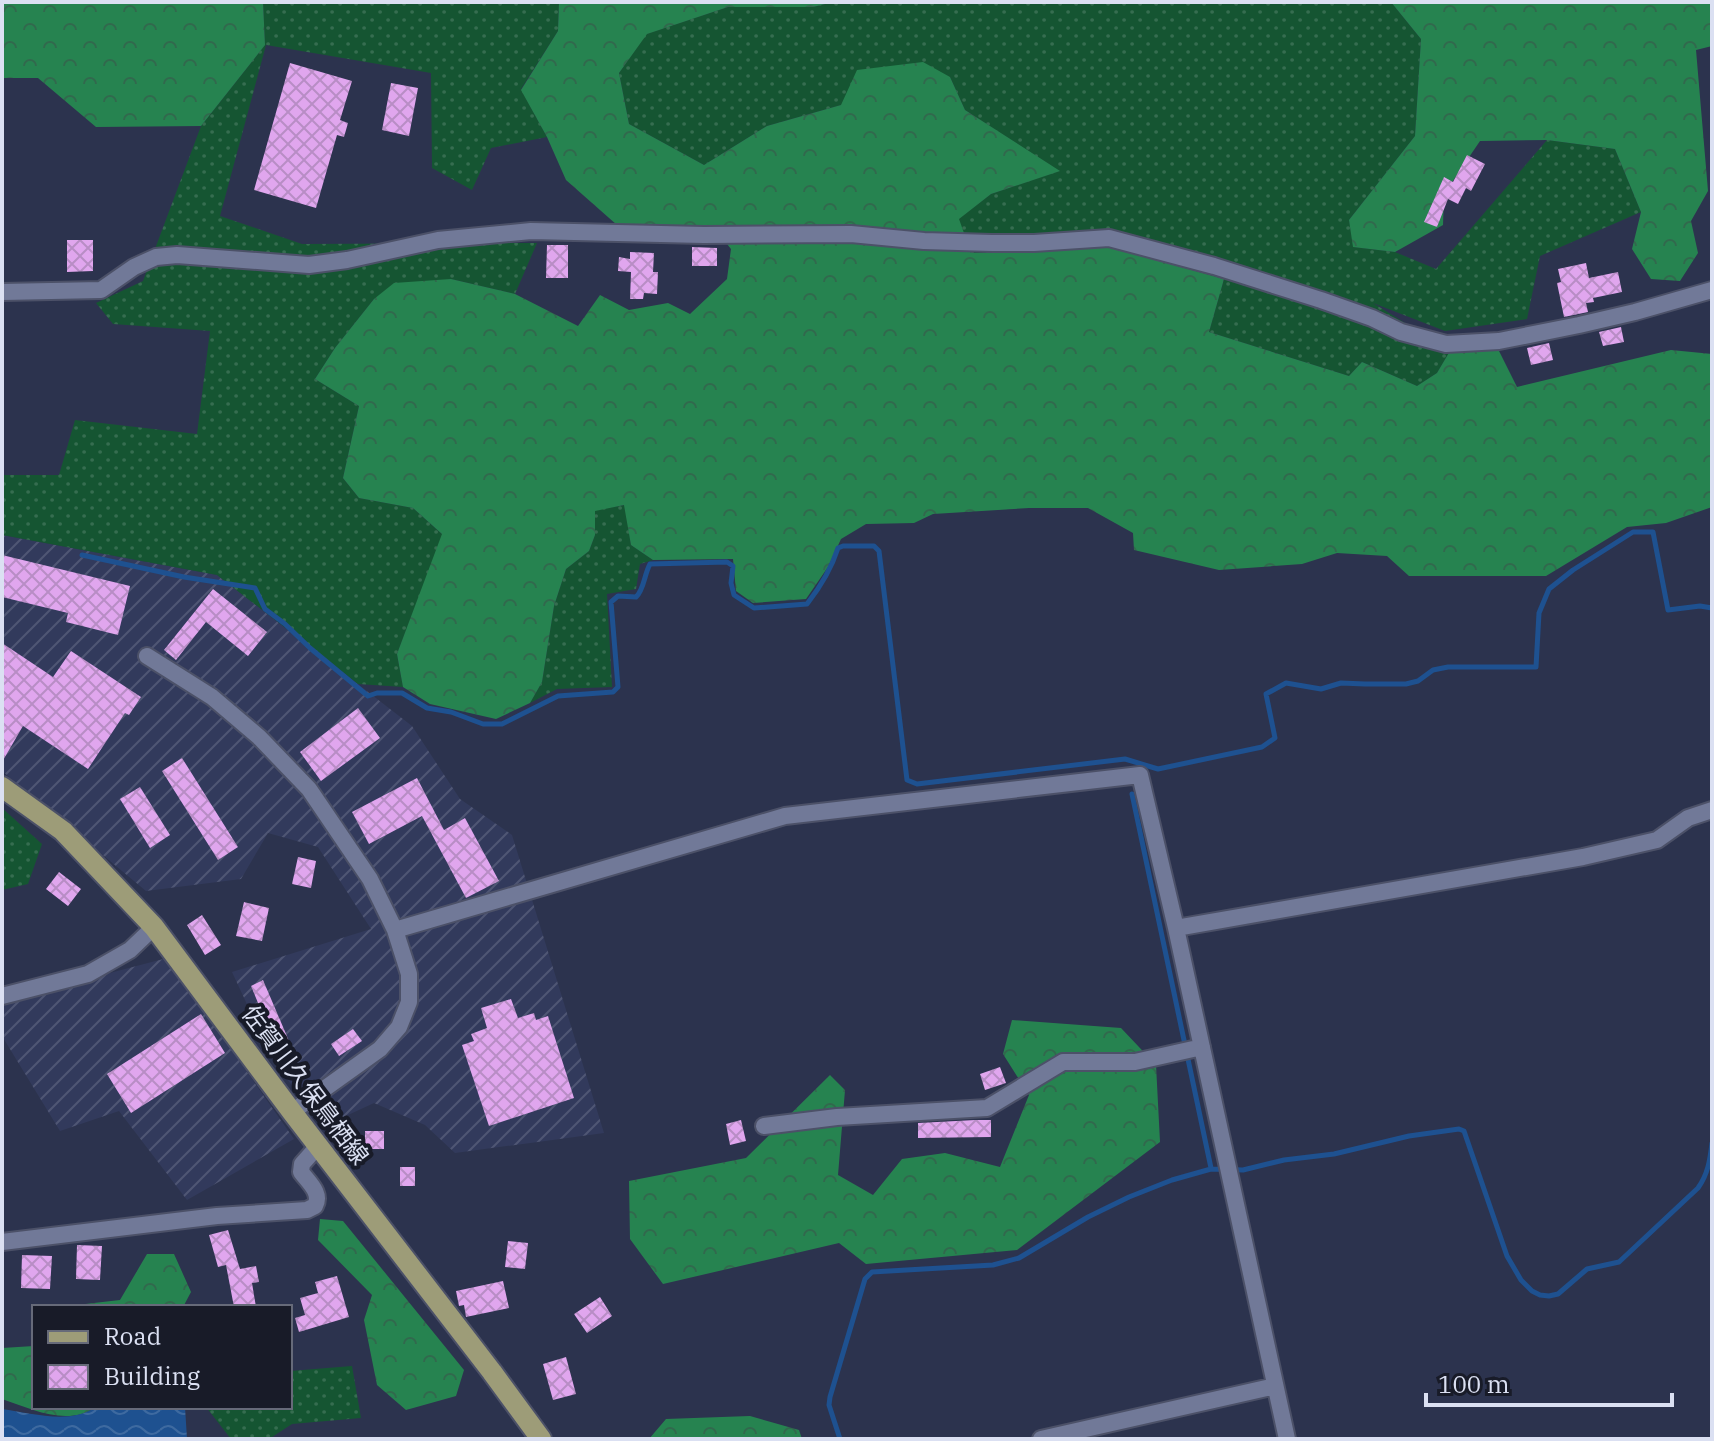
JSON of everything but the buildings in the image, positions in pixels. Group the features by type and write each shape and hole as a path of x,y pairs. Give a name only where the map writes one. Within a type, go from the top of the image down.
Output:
{"main road":[{"name":"佐賀川久保鳥栖線","path":"2,787 63,831 154,927 541,1439"}],"street":[{"path":"2,292 101,290 134,267 156,257 177,255 309,265 438,240 531,231 851,234 924,241 1006,243 1109,238 1230,270 1372,318 1401,332 1446,344 1499,341 1579,325 1712,290"},
{"path":"147,656 212,697 259,737 309,789 370,879 395,930 409,974 409,1002 399,1027 380,1049 292,1112"},
{"path":"395,930 785,816 1140,775 1287,1439"},
{"path":"1176,928 1583,857 1657,840 1688,818 1712,810"},
{"path":"2,996 88,974 130,950 154,927"},
{"path":"764,1126 837,1117 987,1108 1063,1062 1135,1062 1202,1047"},
{"path":"2,1242 217,1216 307,1210 315,1206 318,1200 317,1193 301,1172 302,1164 318,1146"},
{"path":"1041,1439 1275,1386"}],"shaded area":[{"path":"2,535 217,575 412,726 460,799 512,835 604,1133 455,1153 425,1125 374,1103 322,1127 272,1058 232,972 371,929 318,847 268,833 241,879 146,891 2,771"},
{"path":"167,958 294,1139 187,1200 119,1111 60,1131 2,1036 2,1008 7,1000"}],"green space":[{"path":"2,2 263,2 265,45 201,126 96,127 38,78 2,78"},
{"path":"263,2 559,2 558,31 521,89 547,137 491,148 472,190 432,168 431,73 266,45 220,216 302,244 537,243 515,294 451,279 374,299 315,379 359,406 343,478 359,498 413,508 443,535 397,654 403,687 358,684 217,575 2,535 2,475 59,475 75,420 197,434 210,331 113,324 96,303 143,281 201,126 265,45"},
{"path":"559,2 833,2 813,7 728,7 647,34 619,73 629,124 704,165 767,126 841,105 857,70 923,62 950,77 965,110 1060,171 991,194 959,219 971,253 1110,247 1224,279 1209,332 1349,376 1362,362 1417,386 1437,373 1450,351 1497,347 1517,387 1671,350 1712,354 1712,507 1666,523 1627,527 1546,576 1409,576 1387,556 1337,553 1302,564 1219,570 1134,550 1133,533 1088,508 933,514 914,523 866,524 841,539 828,567 806,599 753,603 736,591 733,559 653,560 631,545 624,505 595,511 595,535 589,551 566,569 554,606 542,682 530,703 496,719 430,704 403,687 397,654 442,534 413,508 359,498 343,478 359,406 315,379 335,348 374,299 394,283 451,279 515,294 578,326 600,295 629,310 668,303 690,314 727,279 731,249 716,230 617,225 566,180 521,90 558,31"},
{"path":"833,2 1391,2 1421,39 1415,136 1349,220 1354,247 1395,252 1436,269 1547,140 1615,149 1641,212 1540,256 1527,319 1445,331 1373,303 1450,351 1437,373 1417,386 1362,362 1349,376 1209,332 1224,279 1022,252 971,253 958,219 991,194 1059,171 965,110 950,77 767,126 704,165 629,124 619,73 646,34 728,7 813,7"},
{"path":"1391,2 1712,2 1712,46 1696,50 1708,191 1691,221 1698,253 1680,281 1651,279 1632,249 1641,212 1615,149 1547,140 1480,141 1444,194 1443,225 1395,252 1353,247 1349,220 1415,136 1421,39"},
{"path":"625,505 631,545 653,560 640,564 636,589 607,594 612,687 557,689 530,703 542,682 554,606 566,569 589,551 595,535 595,510"},
{"path":"2,808 42,844 28,884 2,890"},
{"path":"1012,1020 1121,1028 1156,1065 1160,1142 1017,1250 866,1264 839,1243 663,1284 630,1239 629,1181 746,1158 830,1075 845,1090 838,1175 873,1195 902,1159 945,1153 1000,1167 1029,1095 1003,1054"},
{"path":"320,1219 343,1221 464,1370 456,1396 406,1410 377,1385 364,1320 372,1295 318,1240"},
{"path":"147,1254 174,1254 191,1292 184,1305 76,1305 120,1300"},
{"path":"32,1346 32,1409 92,1409 73,1416 61,1416 37,1411 2,1399 2,1348"},
{"path":"352,1366 361,1418 292,1424 269,1439 231,1439 208,1409 292,1409 292,1371"},
{"path":"750,1416 799,1430 802,1439 649,1439 666,1419"}],"water":[{"path":"2,1409 62,1417 92,1409 185,1409 187,1439 2,1439"}],"waterway":[{"path":"82,555 184,577 255,588 265,609 368,696 402,693 427,708 451,712 483,724 502,724 558,696 613,692 618,687 611,602 618,596 636,597 650,564 727,562 733,566 731,583 734,595 754,608 807,604 825,578 838,548 874,546 879,551 907,780 917,784 1125,759 1158,769 1262,747 1275,738 1266,694 1286,683 1321,689 1341,683 1406,684 1418,681 1433,670 1448,667 1536,667 1539,613 1549,589 1633,532 1653,532 1668,610 1700,606 1712,608"},
{"path":"1132,794 1211,1168"},
{"path":"840,1439 829,1405 830,1397 865,1279 872,1272 993,1265 1019,1258 1088,1217 1172,1180 1211,1169 1243,1170 1284,1160 1334,1154 1409,1136 1459,1129 1464,1131 1507,1256 1521,1280 1532,1291 1549,1296 1558,1294 1587,1269 1619,1262 1698,1188 1708,1167 1712,1143"}]}
